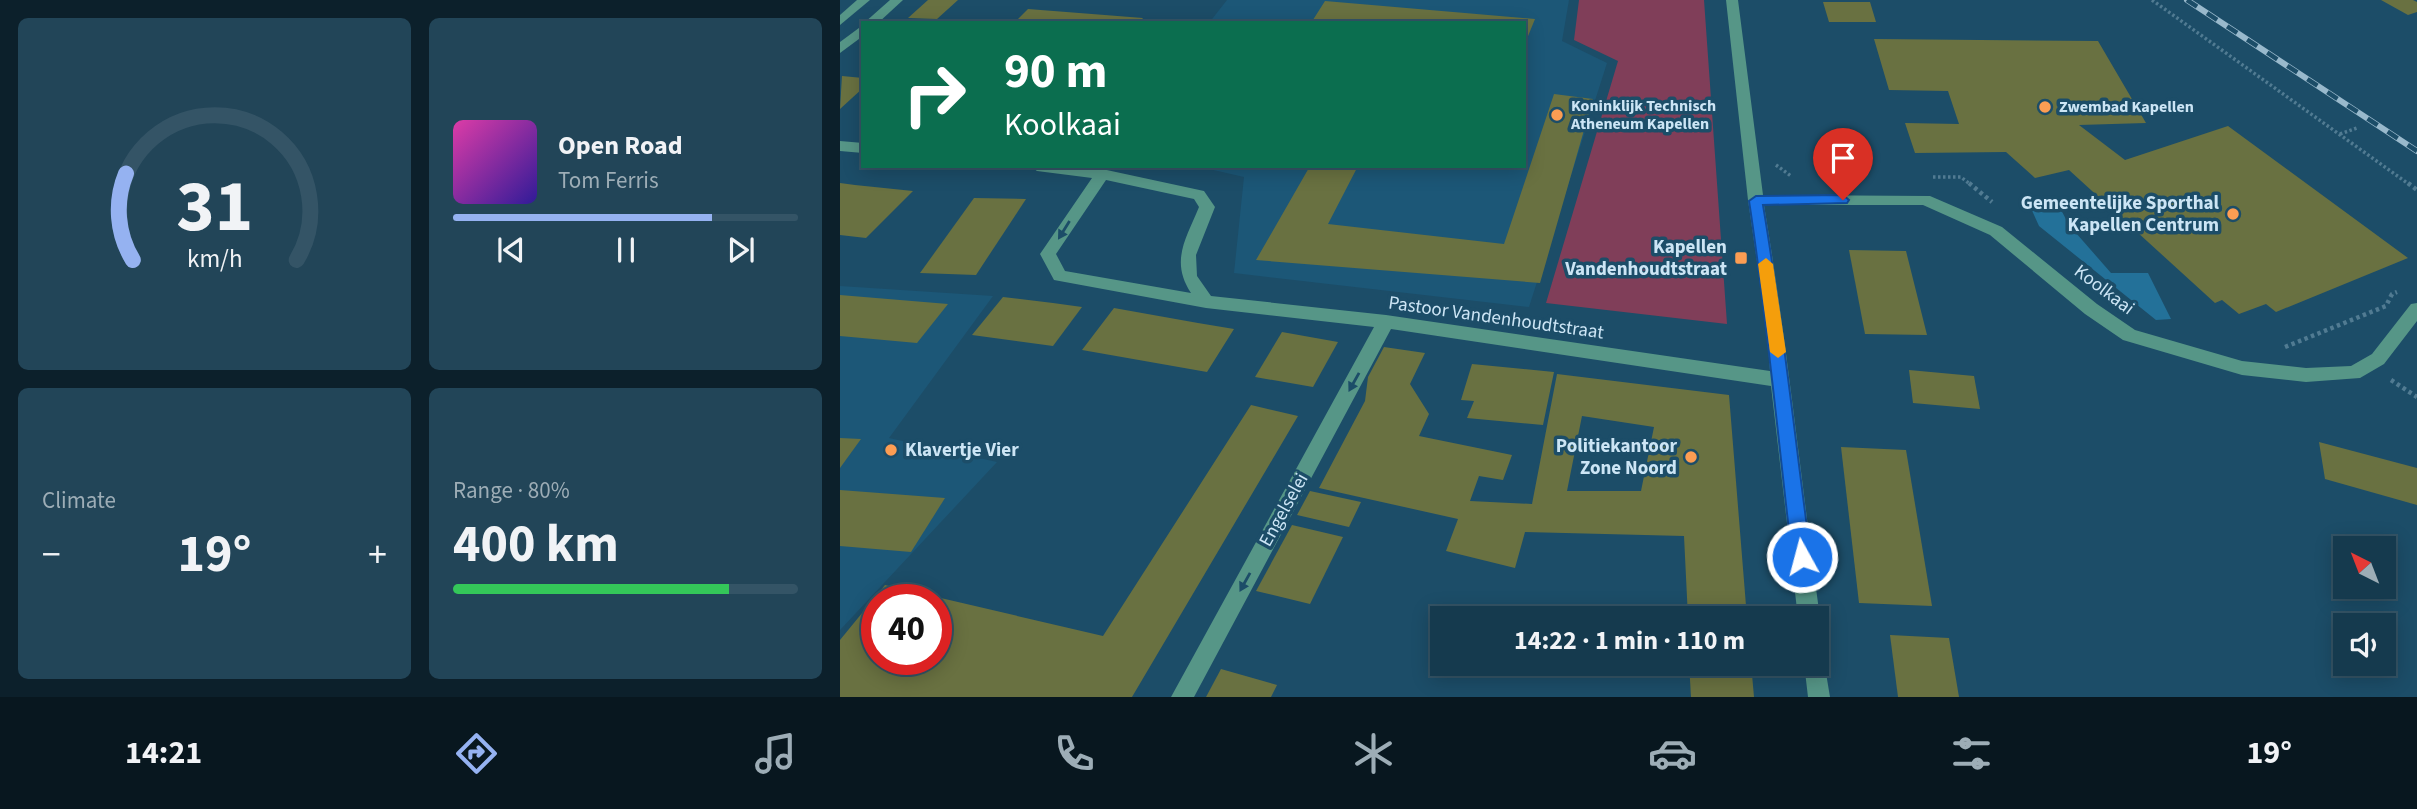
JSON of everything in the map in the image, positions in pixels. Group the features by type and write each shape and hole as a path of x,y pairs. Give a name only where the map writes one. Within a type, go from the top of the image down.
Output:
{"street":[{"path":"840,21 864,0"},
{"path":"872,21 897,0"},
{"path":"1732,0 1756,201 1776,330 1779,380 1807,606"},
{"path":"840,49 861,31"},
{"path":"840,146 861,148"},
{"path":"1053,168 1102,174 1199,195 1207,208 1188,255 1189,277 1206,302"},
{"name":"Pastoor Vandenhoudtstraat","path":"1102,174 1048,254 1060,276 1206,302 1386,323 1779,380"},
{"name":"Koolkaai","path":"1756,201 1925,200 1996,231 2091,309 2129,335 2242,368 2306,375 2354,373 2378,359 2417,309"},
{"name":"Engelselei","path":"1182,697 1386,323"},
{"path":"1817,676 1819,697"}],"path":[{"path":"2152,0 2417,190"},
{"path":"2339,134 2357,128"},
{"path":"1752,163 1779,166 1789,177 1802,177"},
{"path":"1921,177 1961,177 1993,202"},
{"path":"2281,349 2386,306 2392,294 2404,289"}],"shaded area":[{"name":"Koninklijk Technisch Atheneum Kapellen","path":"1227,0 1569,0 1562,41 1607,63 1529,307 1234,273 1244,177 1205,168 1526,168 1526,21 1211,21"},
{"path":"1579,0 1704,0 1727,324 1546,303 1618,61 1574,40"},
{"path":"2029,204 2058,204 2069,225 2111,273 2148,273 2171,319 2156,320 2039,226"},
{"name":"Klavertje Vier","path":"840,286 993,296 889,438 997,462 883,584 861,584 861,608 840,630"}],"building":[{"path":"928,0 958,0 937,19 908,18"},
{"path":"2381,0 2413,0 2417,2 2417,12 2408,15"},
{"path":"1325,1 1535,19 1526,41 1526,21 1312,21"},
{"path":"1823,2 1870,2 1876,22 1829,22"},
{"path":"1028,9 1143,18 1141,21 1016,21"},
{"path":"1874,39 2098,41 2146,123 2079,125 2125,160 2228,126 2408,258 2276,312 2266,304 2239,314 2222,300 2215,303 2069,170 2035,178 2006,152 1915,153 1905,123 1959,124 1948,91 1889,90"},
{"path":"842,76 861,78 861,90 840,109"},
{"path":"1554,94 1593,99 1540,283 1256,260 1309,168 1357,168 1328,224 1504,244"},
{"path":"840,183 913,191 866,238 840,235"},
{"path":"974,198 1026,199 976,275 920,273"},
{"path":"1849,250 1906,251 1927,335 1865,334"},
{"path":"840,295 948,304 917,343 840,336"},
{"path":"1003,297 1082,307 1053,346 972,335"},
{"path":"1114,308 1234,329 1207,372 1082,350"},
{"path":"1282,332 1338,342 1313,387 1255,377"},
{"path":"1384,347 1425,353 1410,384 1429,414 1419,436 1512,455 1503,480 1479,476 1470,501 1532,504 1557,374 1729,395 1746,606 1687,606 1684,536 1525,532 1515,568 1446,551 1458,519 1319,488 1365,401 1368,377","holes":["1582,416 1654,427 1641,491 1567,491"]},
{"path":"1472,364 1554,372 1543,425 1467,418 1474,401 1461,400"},
{"path":"1909,370 1974,376 1980,409 1913,403"},
{"path":"1251,405 1298,416 1132,697 840,697 840,640 861,614 861,675 952,675 952,601 1103,636"},
{"path":"840,438 861,439 840,468"},
{"path":"2319,442 2417,468 2417,505 2325,479"},
{"path":"1841,447 1906,450 1932,606 1859,603"},
{"path":"840,490 945,498 911,552 840,546"},
{"path":"1310,491 1361,502 1349,527 1297,515"},
{"path":"1292,525 1343,537 1310,604 1256,591"},
{"path":"1890,635 1949,638 1959,697 1898,697"},
{"path":"1221,669 1277,685 1271,697 1206,697"},
{"path":"1690,676 1752,676 1754,697 1691,697"}],"railway":[{"path":"2187,0 2417,151"}],"slow traffic":[{"path":"1766,264 1778,352"}],"place":[{"name":"Zwembad Kapellen","path":"2045,107"},
{"name":"Koninklijk Technisch Atheneum Kapellen","path":"1557,115"},
{"name":"Gemeentelijke Sporthal Kapellen Centrum","path":"2233,214"},
{"name":"Kapellen Vandenhoudtstraat","path":"1741,258"},
{"name":"Klavertje Vier","path":"891,450"},
{"name":"Politiekantoor Zone Noord","path":"1691,457"}],"route":[{"path":"1802,557 1779,380 1776,330 1756,201 1843,200"}]}
